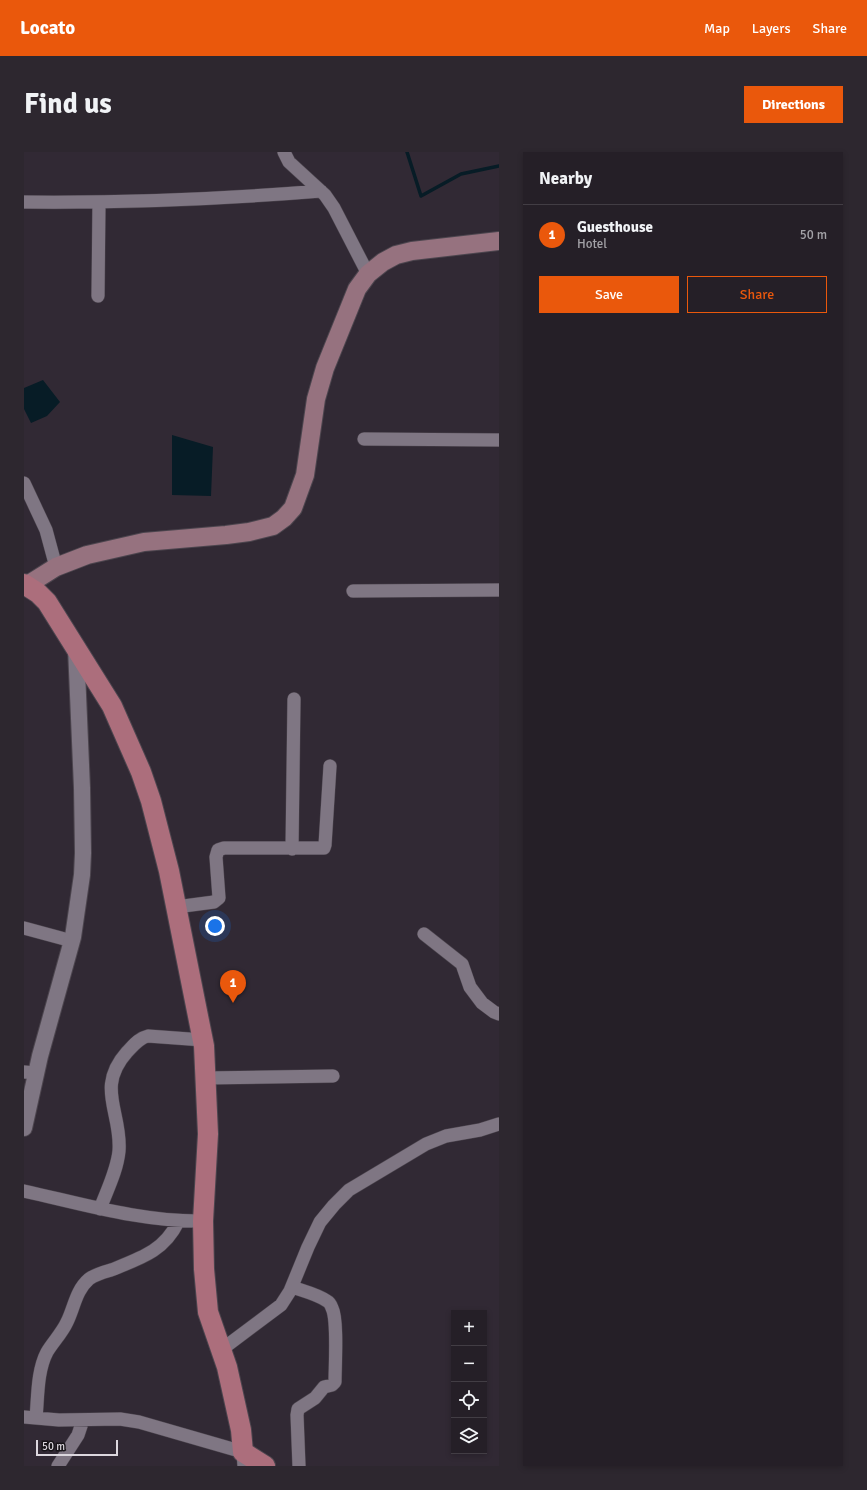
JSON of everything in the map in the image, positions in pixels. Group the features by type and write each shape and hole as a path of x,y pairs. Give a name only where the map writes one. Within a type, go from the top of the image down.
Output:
{"main road":[{"path":"265,1466 243,1459 241,1430 227,1367 208,1312 204,1269 203,1221 208,1134 203,1040 169,872 152,801 112,706 47,602 38,593 25,585 56,567 87,555 144,542 249,532 272,526 284,518 293,508 305,475 316,399 325,368 357,289 368,274 383,262 396,255 412,251 499,242"}],"street":[{"path":"284,152 289,162 325,195 334,208 368,274"},
{"path":"24,202 99,202 262,196 321,191"},
{"path":"98,296 99,202"},
{"path":"364,438 499,440"},
{"path":"24,483 46,530 56,567"},
{"path":"353,590 499,590"},
{"path":"24,1128 30,1073 72,941 78,906 83,853 82,788 76,648"},
{"path":"292,849 294,699"},
{"path":"176,907 214,902 218,898 216,857 218,850 224,848 324,848 326,845 330,766"},
{"path":"24,928 72,941"},
{"path":"424,934 462,964 470,987 482,1003 499,1014"},
{"path":"100,1209 116,1166 118,1152 118,1128 111,1093 112,1074 117,1065 136,1042 143,1037 148,1036 203,1040"},
{"path":"205,1078 333,1076"},
{"path":"221,1350 280,1305 292,1287 320,1222 349,1190 426,1144 446,1136 480,1130 499,1124"},
{"path":"24,1191 128,1215 178,1222 203,1221"},
{"path":"178,1222 170,1236 160,1247 138,1259 89,1279 81,1289 67,1323 46,1354 30,1417 60,1420 120,1419 139,1422 243,1459"},
{"path":"292,1287 320,1297 332,1306 334,1313 335,1334 335,1382 332,1385 324,1387 315,1398 298,1409 299,1466"},
{"path":"58,1466 78,1435 83,1420"}],"water":[{"path":"43,380 60,402 47,416 31,423 24,409 24,388"},
{"path":"172,435 213,447 211,496 172,495"}],"waterway":[{"path":"407,152 421,196 461,174 499,166"}],"place":[{"name":"Guesthouse","path":"233,1003"}]}
